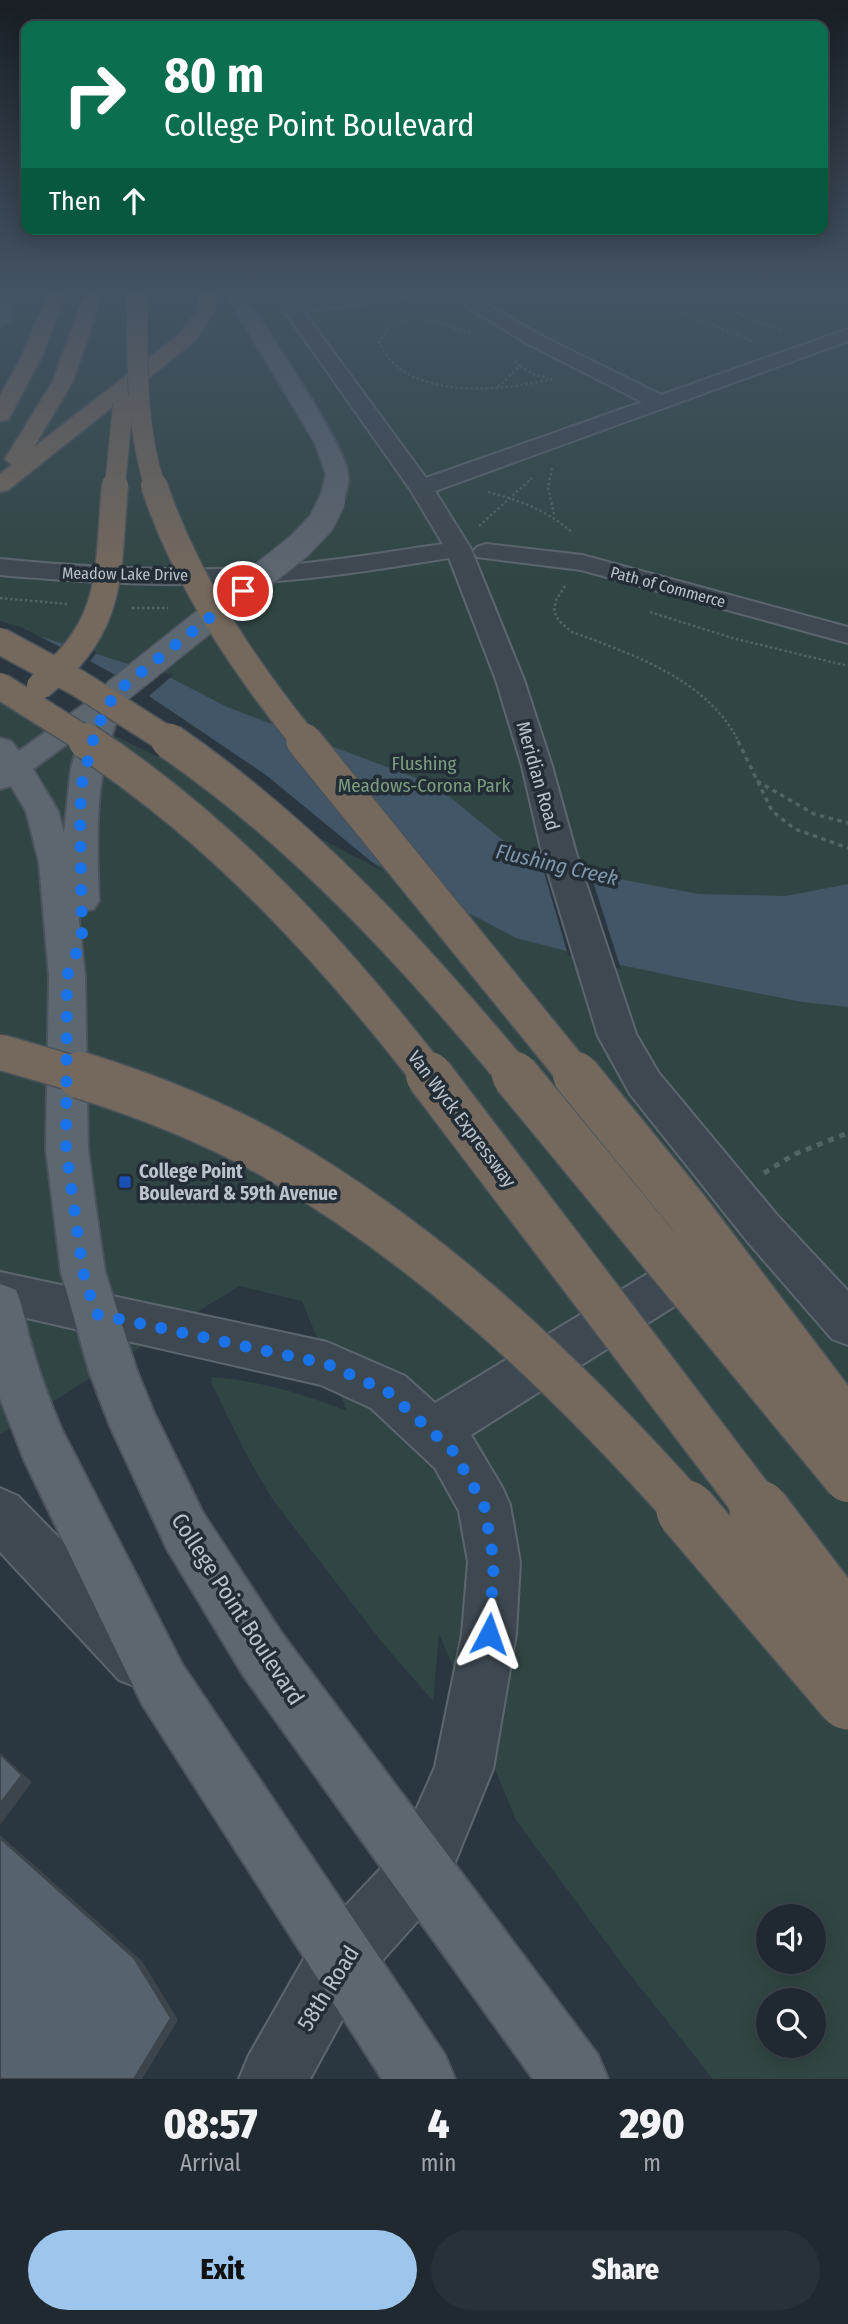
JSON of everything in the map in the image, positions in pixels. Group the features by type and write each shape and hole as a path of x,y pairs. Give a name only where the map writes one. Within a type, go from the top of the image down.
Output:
{"highway":[{"path":"0,415 16,386"},
{"path":"0,483 60,386"},
{"path":"0,712 58,673 83,645 101,614 106,592 124,386"},
{"path":"0,483 125,386"},
{"path":"139,386 140,418 148,466 167,527 216,619 292,726 687,1211 848,1424"},
{"path":"0,641 100,697 194,759 293,837 354,894 485,1038 848,1479"},
{"name":"Van Wyck Expressway","path":"0,686 85,741 181,811 241,862 330,953 423,1067 848,1627"},
{"path":"0,1052 135,1093 228,1133 321,1184 412,1247 505,1322 601,1416 696,1520 848,1700"}],"main road":[{"path":"6,765 89,725 115,693 293,551 321,523 332,501 337,474 326,443 291,386"},
{"path":"67,976 82,939 80,802 89,725"},
{"name":"College Point Boulevard","path":"6,765 42,811 56,862 67,976 66,1149 83,1272 135,1426 185,1531 264,1655 420,1872 574,2079"},
{"path":"0,1305 5,1334 23,1395 43,1445 162,1684 421,2079"}],"street":[{"name":"Meridian Road","path":"348,386 472,551 491,625 537,766 559,853 604,987 617,1036 644,1083 762,1228 848,1324"},
{"path":"626,386 660,403"},
{"path":"422,488 708,386"},
{"name":"Path of Commerce","path":"472,551 582,563 848,635"},
{"name":"Meadow Lake Drive","path":"0,567 86,576 211,575 314,570 472,551"},
{"path":"434,1431 762,1228"},
{"name":"58th Road","path":"0,1292 327,1364 388,1392 434,1431 453,1451 484,1505 494,1562 489,1634 464,1769 420,1872 340,1959 273,2079"},
{"path":"0,1514 162,1684"}],"path":[{"path":"452,386 508,386"},
{"path":"534,447 555,458 548,488 554,515"},
{"path":"483,491 532,505 554,515 579,539 583,550 582,563 555,600 555,618 572,632 651,661 703,697 733,731 772,811 795,829 848,849"},
{"path":"756,781 814,814 848,823"},
{"path":"760,1175 795,1154 848,1133"}],"green space":[{"name":"Flushing Meadows-Corona Park","path":"0,386 848,386 848,2079 713,2079 628,1972 516,1820 439,1633 433,1701 381,1641 273,1500 246,1454 211,1382 212,1377 264,1385 347,1411 302,1301 239,1286 0,1434"}],"water":[{"name":"Flushing Creek","path":"0,624 167,676 227,707 435,785 515,850 541,859 603,876 699,894 786,896 848,884 848,1007 802,1002 706,983 516,938 254,800"}],"pier":[{"path":"0,621 21,627 64,649 70,643 97,652 90,661 117,676 134,663 173,675 149,696 266,775 384,872 253,803 0,680"},
{"path":"539,855 589,869 621,969 568,955"}],"building":[{"path":"0,1754 22,1775 0,1804"},
{"path":"0,1838 134,1958 171,2018 134,2079 0,2079"}],"place":[{"name":"College Point Boulevard & 59th Avenue","path":"125,1182"}],"route":[{"path":"243,591 115,693 103,712 89,752 80,802 82,939 67,976 65,1099 66,1149 83,1272 96,1314 327,1364 388,1392 419,1417 453,1451 484,1505 494,1562 489,1634"}]}
